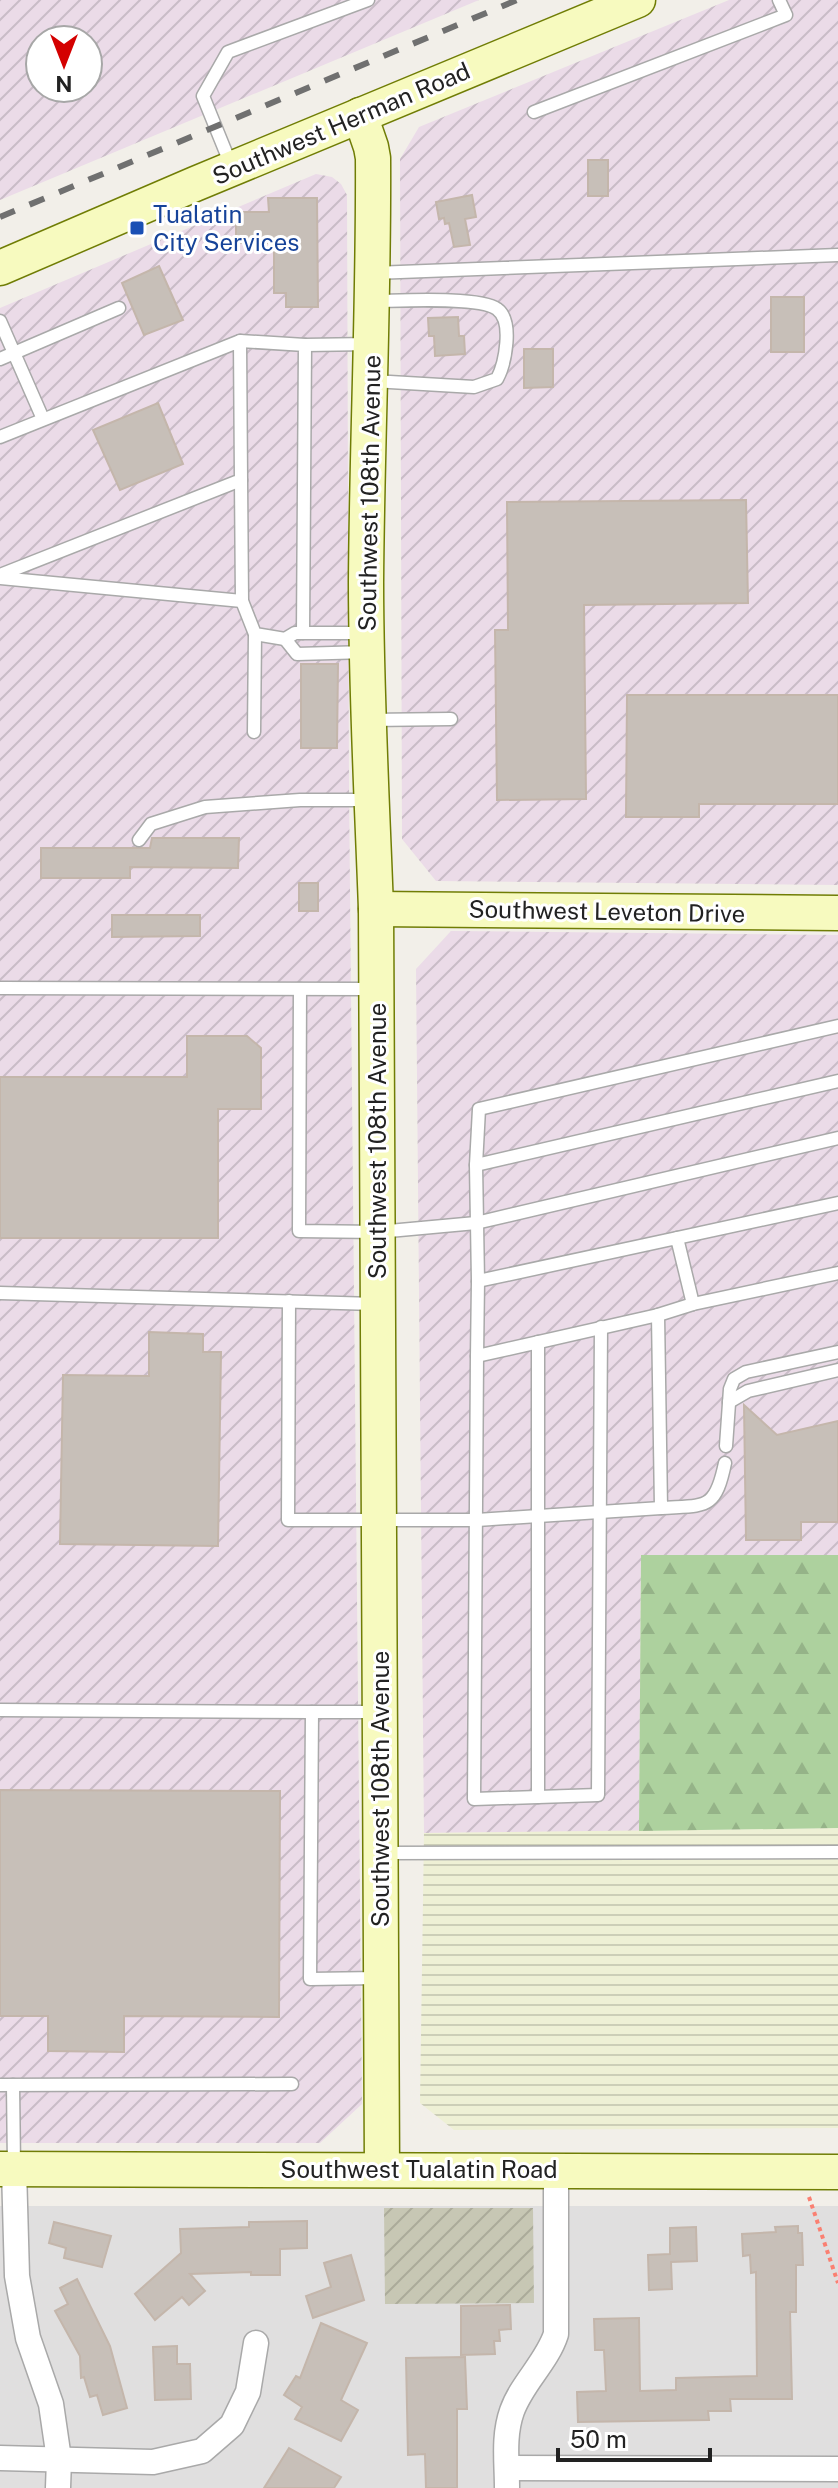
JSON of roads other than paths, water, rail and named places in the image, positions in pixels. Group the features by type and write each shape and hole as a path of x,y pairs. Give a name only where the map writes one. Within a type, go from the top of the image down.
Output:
{"street":[{"name":"Southwest Herman Road","path":"0,268 638,0"},
{"name":"Southwest 108th Avenue","path":"360,115 373,158 367,643 376,909 382,2169"},
{"name":"Southwest Leveton Drive","path":"376,909 838,913"},
{"name":"Southwest Tualatin Road","path":"7,2169 838,2172"},
{"path":"7,2169 17,2276 28,2338 51,2404 59,2459 58,2488"},
{"path":"556,2170 556,2334 552,2348 512,2410 507,2440 507,2478 838,2469"},
{"path":"0,2458 153,2462 202,2451 232,2425 248,2392 256,2343"}],"lane":[{"path":"232,168 203,96 228,52 368,0"},
{"path":"534,112 786,15 779,0"},
{"path":"373,287 838,255"},
{"path":"369,381 474,387 497,379 506,349 506,328 500,312 492,306 373,287"},
{"path":"0,359 119,308"},
{"path":"0,321 43,419"},
{"path":"0,437 240,341 305,345 371,344"},
{"path":"240,341 242,601 255,634 254,732"},
{"path":"303,633 305,345"},
{"path":"0,576 241,480"},
{"path":"0,576 242,601"},
{"path":"255,634 285,639 295,633 303,633 367,643"},
{"path":"285,639 297,654 367,643"},
{"path":"369,720 451,719"},
{"path":"139,840 151,824 205,807 300,800 372,800"},
{"path":"0,988 376,989"},
{"path":"300,989 299,1231 378,1232 476,1223 838,1138"},
{"path":"601,1327 598,1795 474,1799 476,1165 479,1109 838,1026"},
{"path":"476,1165 838,1081"},
{"path":"478,1281 838,1203"},
{"path":"677,1238 693,1304"},
{"path":"477,1356 838,1273"},
{"path":"0,1293 378,1304"},
{"path":"289,1301 288,1520 477,1520 695,1506 711,1501 720,1490 725,1463"},
{"path":"658,1315 661,1508"},
{"path":"538,1342 538,1797"},
{"path":"726,1446 730,1389 734,1379 746,1372 838,1352"},
{"path":"729,1402 748,1391 838,1370"},
{"path":"0,1710 380,1712"},
{"path":"312,1712 310,1979 381,1978"},
{"path":"381,1853 838,1852"},
{"path":"7,2169 6,2085 292,2084"}],"railway":[{"path":"0,217 517,0"}],"place":[{"name":"Tualatin City Services","path":"137,228"}]}
